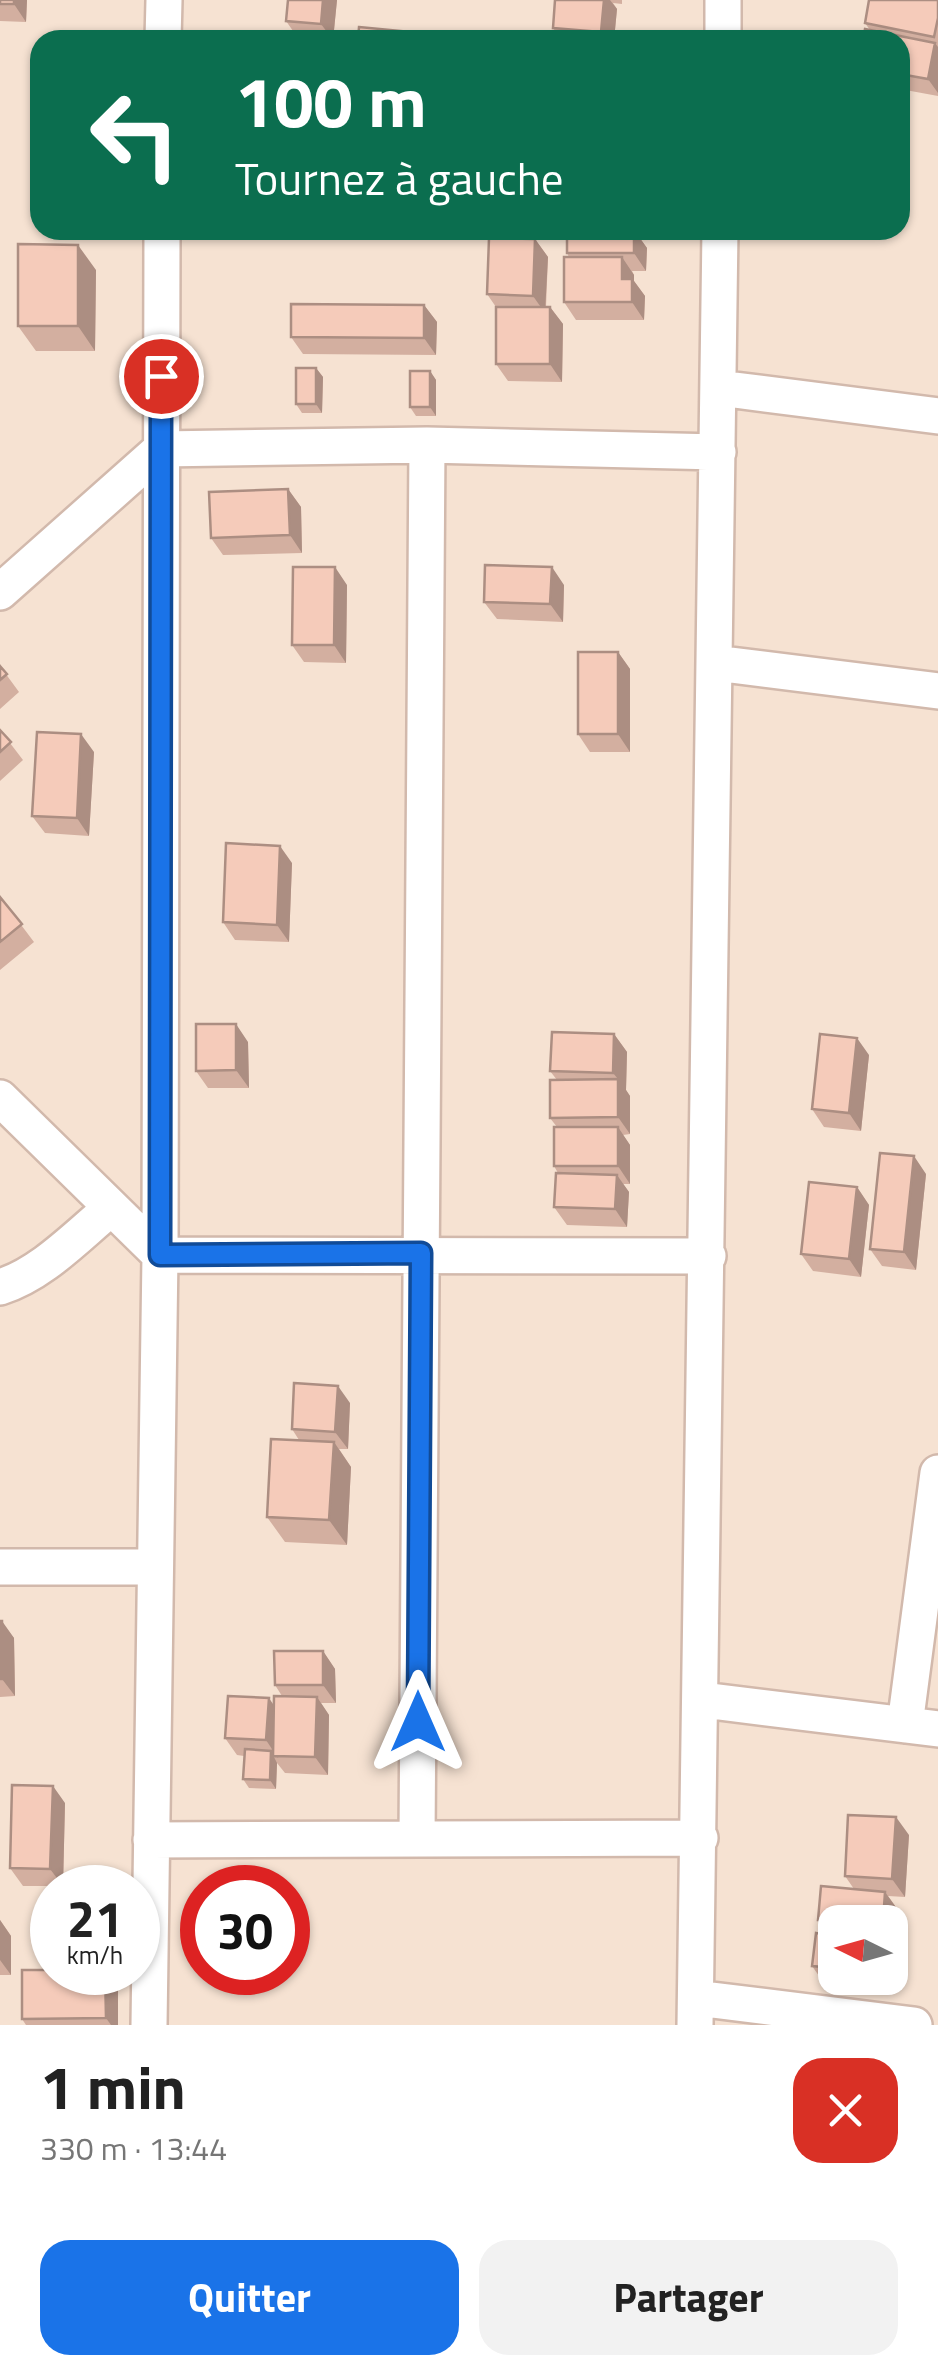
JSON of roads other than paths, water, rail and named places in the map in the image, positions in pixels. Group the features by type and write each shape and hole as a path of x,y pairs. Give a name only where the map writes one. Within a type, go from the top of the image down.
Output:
{"street":[{"path":"164,0 164,30"},
{"path":"722,30 723,0"},
{"path":"149,2025 160,1255 162,240"},
{"path":"720,240 696,2011 914,2025"},
{"path":"718,388 938,416"},
{"path":"417,1839 427,445"},
{"path":"0,592 161,449 427,445 718,452"},
{"path":"715,662 938,691"},
{"path":"0,1098 160,1255 708,1256"},
{"path":"5,1292 110,1209"},
{"path":"703,1700 921,1727 938,1474"},
{"path":"0,1567 155,1568"},
{"path":"151,1840 700,1838"}]}
